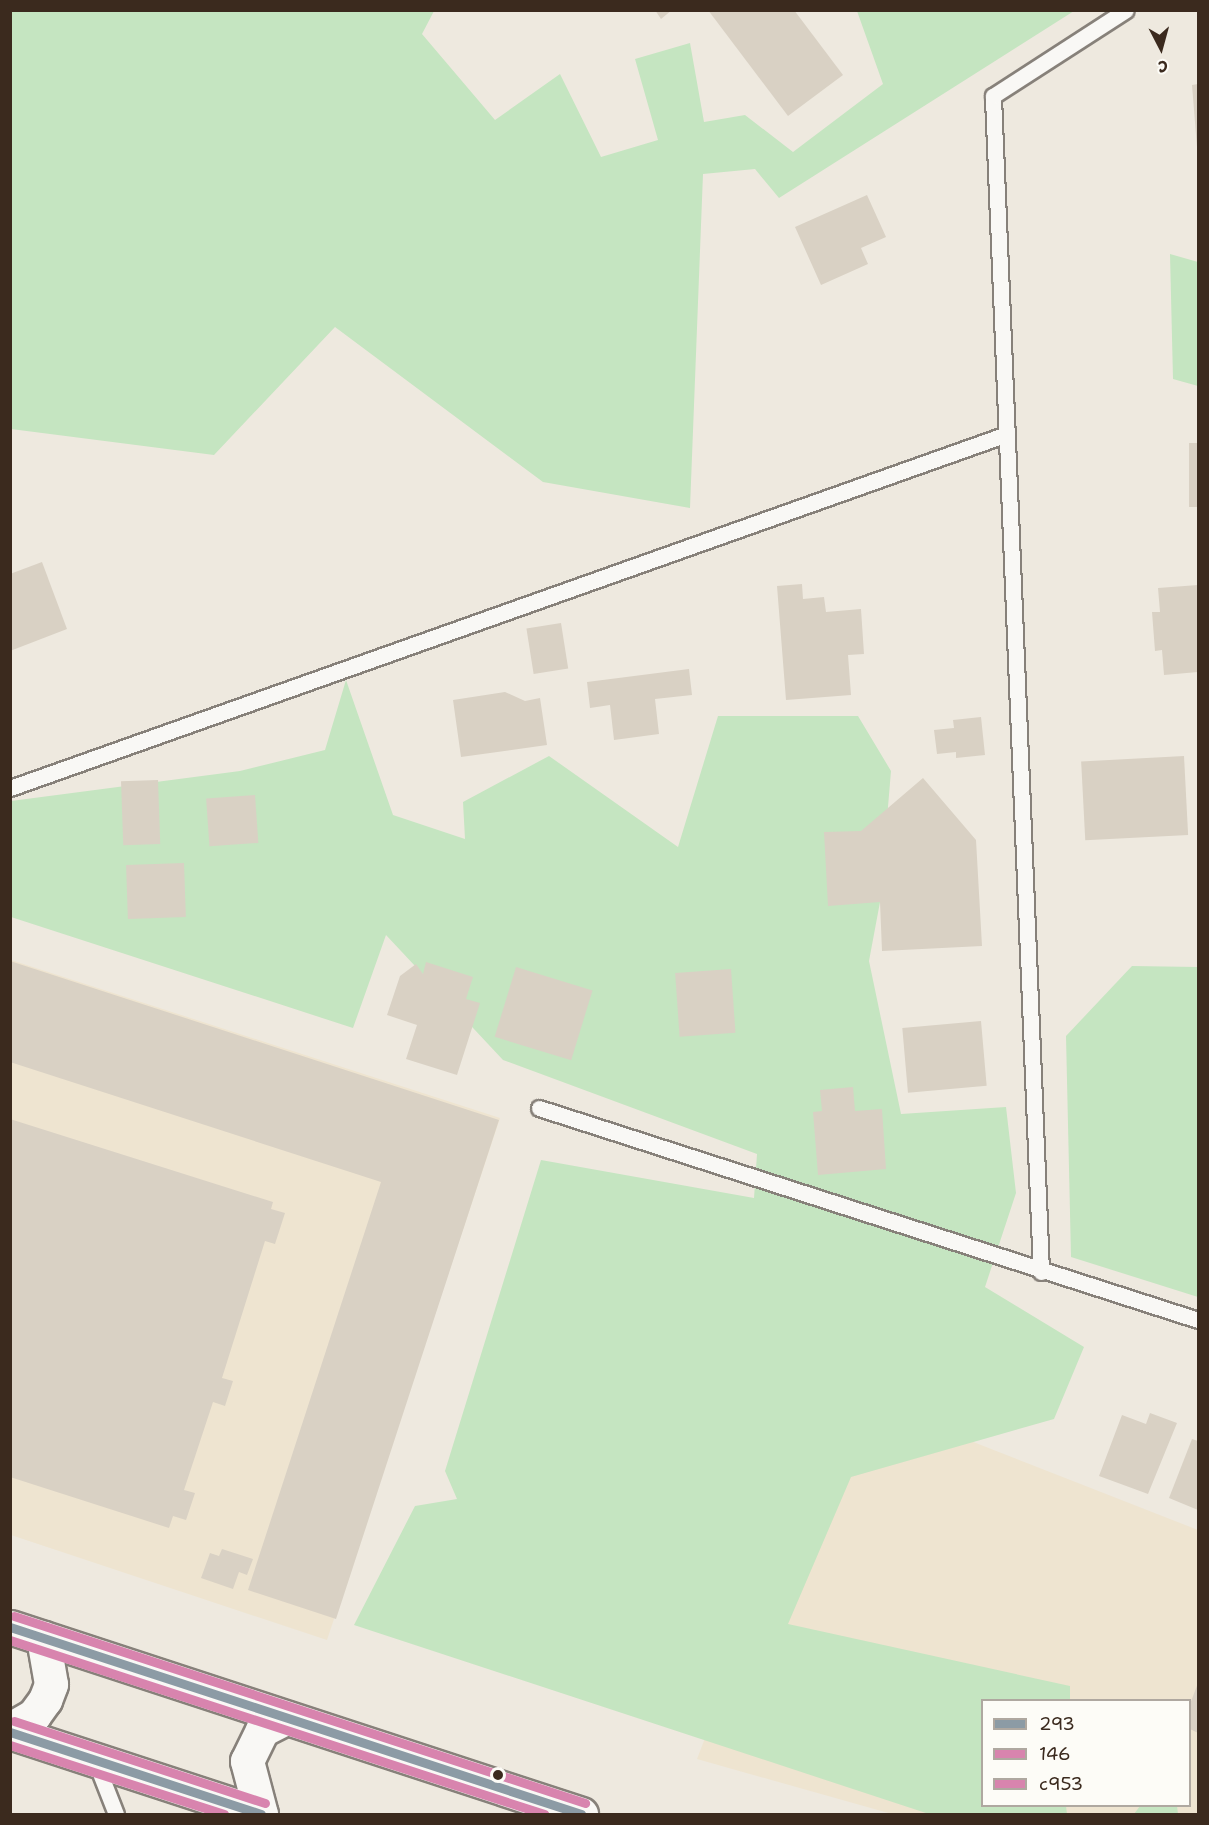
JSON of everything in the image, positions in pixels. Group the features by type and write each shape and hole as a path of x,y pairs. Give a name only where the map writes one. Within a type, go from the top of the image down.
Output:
{"street":[{"path":"10,1627 581,1815"},
{"path":"10,1730 34,1714 45,1700 51,1684 43,1638"},
{"path":"261,1814 247,1761 262,1730 286,1718"},
{"path":"10,1730 261,1814"}],"lane":[{"path":"1041,1272 1004,435 993,96 1126,10"},
{"path":"10,788 1004,435"},
{"path":"539,1108 1041,1272 1198,1320"},
{"path":"95,1760 116,1815"}],"shaded area":[{"path":"11,960 500,1118 327,1640 11,1535"},
{"path":"838,1389 1198,1530 1198,1814 892,1814 697,1759"}],"green space":[{"path":"11,10 434,11 422,34 495,120 560,74 601,157 658,140 635,59 690,43 704,122 745,115 793,152 883,84 857,11 1074,11 779,198 755,169 703,174 690,508 543,482 335,327 214,455 11,429"},
{"path":"1170,254 1198,262 1198,386 1173,379"},
{"path":"346,680 393,815 465,839 463,802 549,756 678,847 718,716 858,716 891,771 880,902 869,961 901,1114 1006,1107 1016,1193 985,1287 1084,1347 1054,1419 851,1477 788,1624 1070,1686 1070,1699 981,1699 981,1807 1066,1807 1067,1814 929,1814 354,1625 415,1506 457,1499 445,1471 541,1160 754,1198 757,1154 503,1060 386,935 353,1028 11,917 11,801 240,771 325,750"},
{"path":"1132,966 1198,967 1198,1297 1071,1257 1066,1036"},
{"path":"1139,1807 1177,1807 1178,1814 1134,1814"}],"building":[{"path":"655,10 672,10 661,19"},
{"path":"708,10 794,10 843,75 788,116"},
{"path":"1198,84 1198,147 1197,147 1192,85"},
{"path":"867,195 886,237 861,248 868,264 821,285 795,227"},
{"path":"1189,443 1198,443 1198,507 1189,507"},
{"path":"42,562 67,629 10,651 10,574"},
{"path":"802,584 803,599 824,597 826,612 861,609 864,654 848,655 851,695 786,700 777,586"},
{"path":"1198,585 1198,672 1164,675 1162,650 1155,651 1152,612 1160,612 1158,588"},
{"path":"561,623 568,668 534,674 526,628"},
{"path":"689,669 692,695 655,699 659,734 614,740 610,705 590,708 587,682"},
{"path":"505,692 525,701 540,698 547,745 461,757 453,700"},
{"path":"981,717 985,755 956,758 956,752 937,754 934,730 954,728 953,720"},
{"path":"1184,756 1188,835 1085,840 1081,761"},
{"path":"923,778 976,840 982,946 882,951 880,902 828,906 824,832 861,831"},
{"path":"158,780 160,844 123,845 121,781"},
{"path":"255,795 258,843 209,846 206,798"},
{"path":"184,863 186,917 128,919 126,865"},
{"path":"10,961 499,1120 336,1619 248,1590 381,1182 10,1062"},
{"path":"426,962 473,977 466,999 480,1003 457,1075 406,1059 417,1025 387,1015 400,976 416,964 423,974"},
{"path":"516,967 593,990 571,1060 495,1037"},
{"path":"731,969 735,1033 680,1037 675,973"},
{"path":"981,1021 987,1086 908,1093 902,1028"},
{"path":"853,1087 855,1111 882,1109 886,1169 818,1175 813,1112 822,1111 820,1090"},
{"path":"10,1119 273,1202 271,1209 285,1213 275,1244 265,1241 222,1378 233,1381 225,1406 213,1402 184,1490 195,1493 186,1520 173,1516 169,1528 10,1477"},
{"path":"1150,1413 1177,1423 1148,1494 1099,1476 1122,1415 1146,1424"},
{"path":"1192,1439 1198,1441 1198,1510 1169,1498"},
{"path":"222,1549 253,1559 247,1575 239,1572 233,1589 201,1578 210,1553 219,1556"},
{"path":"1198,1683 1198,1733 1191,1730 1191,1701"}],"transit line":[{"name":"с953","path":"14,1616 585,1803"},
{"name":"293","path":"10,1627 581,1814"},
{"name":"146","path":"10,1640 544,1814"},
{"name":"с953","path":"14,1721 265,1803"},
{"name":"293","path":"10,1732 261,1814"},
{"name":"146","path":"10,1745 224,1814"}]}
